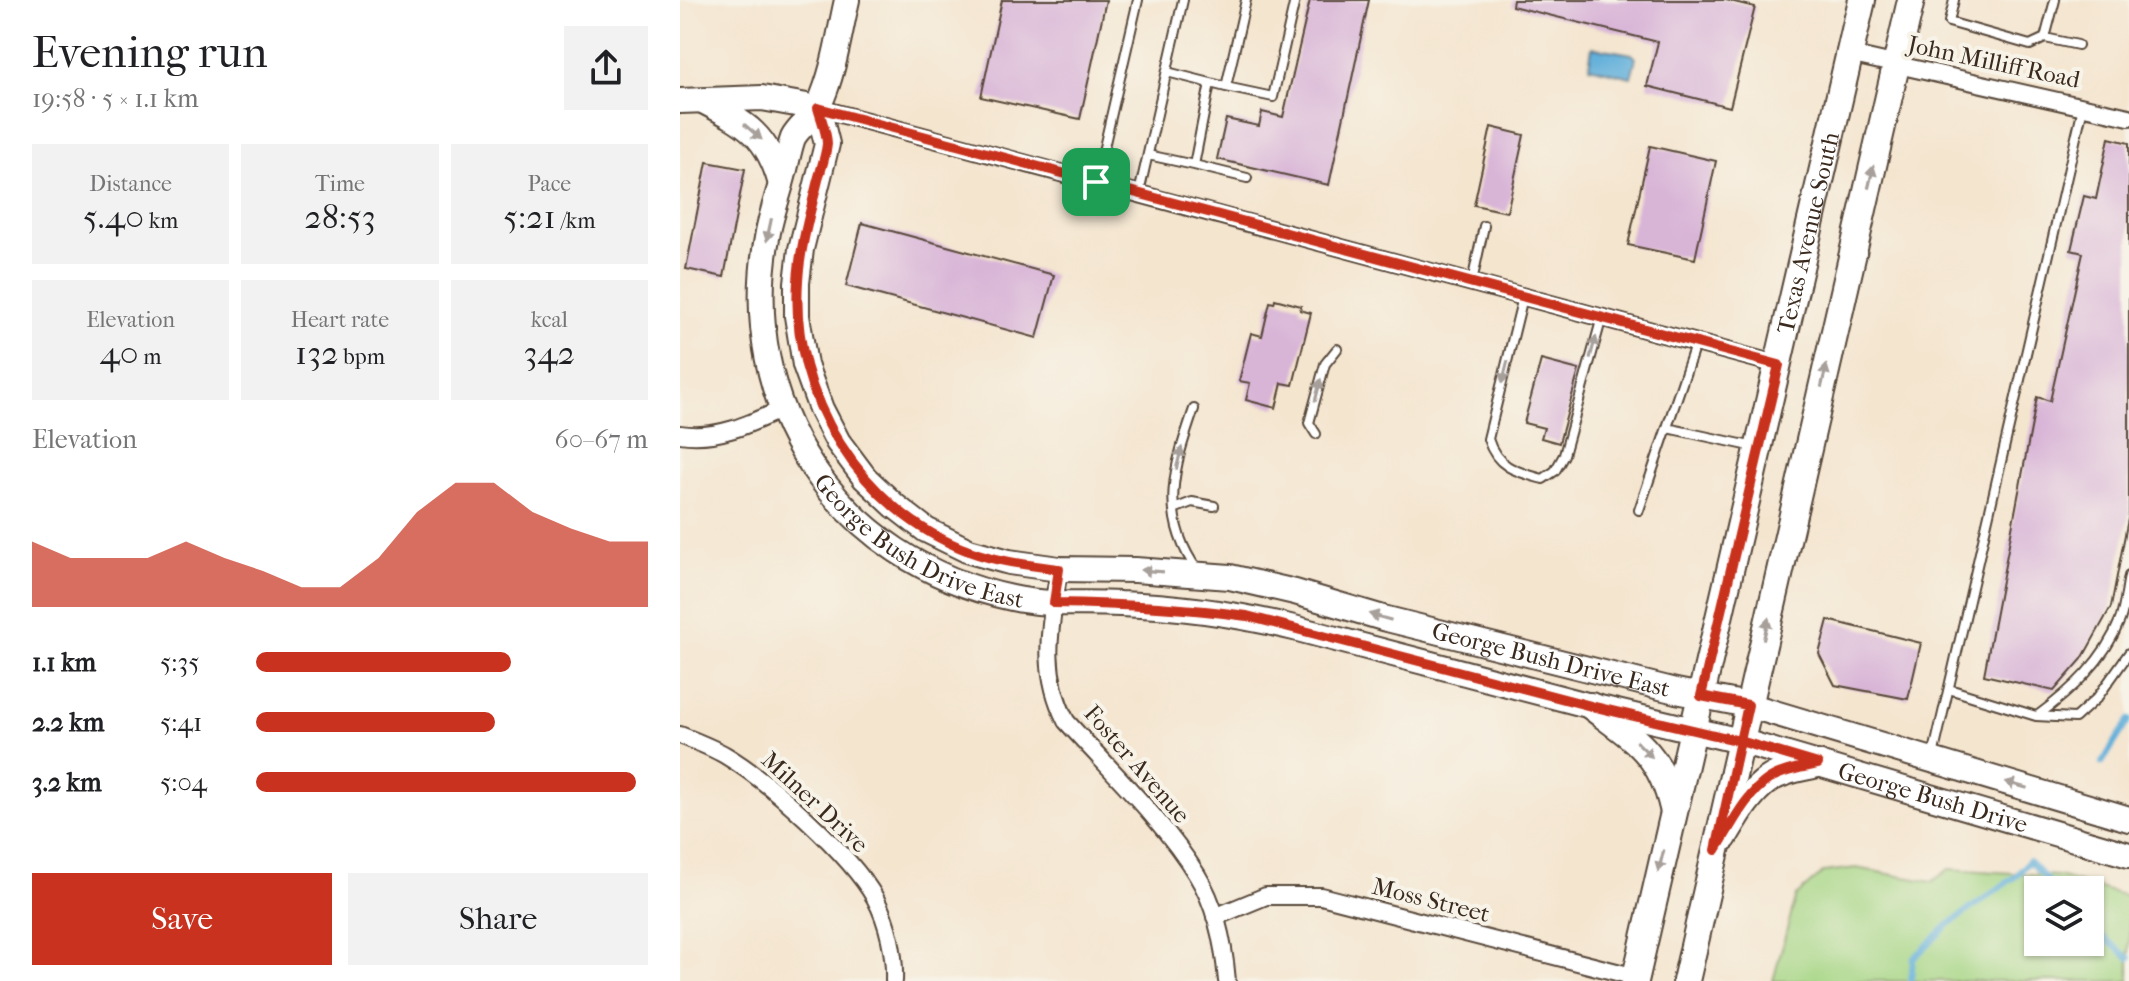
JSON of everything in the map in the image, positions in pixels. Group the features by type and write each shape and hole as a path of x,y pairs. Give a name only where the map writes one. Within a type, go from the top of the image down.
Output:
{"main road":[{"name":"Texas Avenue South","path":"1635,979 1862,0"},
{"name":"Texas Avenue South","path":"1686,981 1911,0"},
{"path":"1591,706 1652,756 1668,787 1674,810"},
{"path":"1716,850 1740,811 1768,780 1818,764"}],"street":[{"name":"George Bush Drive East","path":"847,0 818,108 794,137 768,231 761,307 768,363 782,409 817,476 853,516 893,550 936,574 977,590 1015,599 1166,607 1247,616 1591,706 1740,741"},
{"name":"John Milliff Road","path":"1849,54 2129,117"},
{"path":"691,100 762,98 818,108 1779,365"},
{"path":"691,100 739,120 764,142 781,184"},
{"name":"George Bush Drive East","path":"818,108 827,144 801,249 797,316 805,365 812,388 838,442 865,478 926,530 969,551 1009,562 1059,569 1135,570 1230,577 1383,618 1748,705"},
{"path":"680,434 695,437 722,432 782,409"},
{"name":"Foster Avenue","path":"1059,569 1048,672 1055,699 1066,721 1174,843 1199,877 1224,950 1227,981"},
{"name":"George Bush Drive","path":"1748,705 2129,819"},
{"name":"Milner Drive","path":"680,735 724,755 760,780 823,835 859,875 876,899 891,941 894,981"},
{"name":"George Bush Drive","path":"1740,741 2122,849"},
{"name":"Moss Street","path":"1215,917 1266,896 1321,896 1635,979"}],"lane":[{"path":"1096,182 1138,0"},
{"path":"1139,193 1183,0"},
{"path":"1226,87 1246,0"},
{"path":"1167,72 1273,97 1295,0"},
{"path":"1954,0 1949,22 2030,45 2045,38 2078,45"},
{"path":"2045,38 2055,0"},
{"path":"1194,165 1210,83"},
{"path":"1932,760 2083,107"},
{"path":"1148,155 1247,178"},
{"path":"1472,282 1484,226"},
{"path":"1524,296 1488,439 1493,454 1507,469 1543,479 1555,471 1564,455 1602,317"},
{"path":"1639,510 1696,342"},
{"path":"1316,434 1309,423 1325,364 1337,349"},
{"path":"1194,409 1176,464 1174,509 1176,530 1187,556 1201,575"},
{"path":"1667,428 1760,448"},
{"path":"1174,509 1192,502 1214,506"},
{"path":"2036,716 2071,692 2097,660 2120,620 2129,576"},
{"path":"1949,689 2036,716 2075,718 2097,698 2129,653"}],"green space":[{"path":"1856,868 1932,882 1949,869 2059,876 2024,876 2024,956 2104,956 2104,890 2129,897 2129,981 1773,981 1796,896 1824,872"}],"water":[{"path":"1592,47 1632,54 1636,58 1631,77 1589,67"}],"building":[{"path":"1002,0 1106,0 1080,119 981,97"},
{"path":"1310,0 1369,0 1329,185 1217,159 1226,119 1259,126 1262,112 1283,117"},
{"path":"1513,0 1726,0 1755,7 1730,107 1647,86 1658,42 1512,6"},
{"path":"1491,127 1524,135 1507,212 1474,205"},
{"path":"2109,138 2129,143 2129,514 2111,607 2082,659 2054,691 1984,675 2037,397 2050,401 2083,253 2071,250 2084,196 2096,199"},
{"path":"1650,146 1716,161 1695,259 1628,245"},
{"path":"707,162 745,169 724,277 686,269"},
{"path":"862,223 1054,275 1037,338 846,286"},
{"path":"1275,299 1301,306 1300,310 1311,313 1293,385 1282,383 1276,408 1246,400 1250,383 1239,381 1251,333 1262,336 1270,302 1274,303"},
{"path":"1541,360 1579,370 1559,443 1541,438 1544,428 1524,423"},
{"path":"1828,620 1921,643 1908,699 1835,685 1819,654"}],"waterway":[{"path":"2102,763 2129,720"},
{"path":"1911,981 1913,959 1948,925 2016,876 2029,861 2043,876"},
{"path":"2104,937 2129,958"}],"route":[{"path":"1096,182 818,108 827,144 801,249 797,283 797,316 805,365 812,388 838,442 865,478 895,506 926,530 969,551 1009,562 1059,569 1054,603 1197,609 1247,616 1591,706 1740,741 1716,850 1740,811 1768,780 1818,764 1740,741 1748,705 1701,696 1779,365 1096,182"}]}
